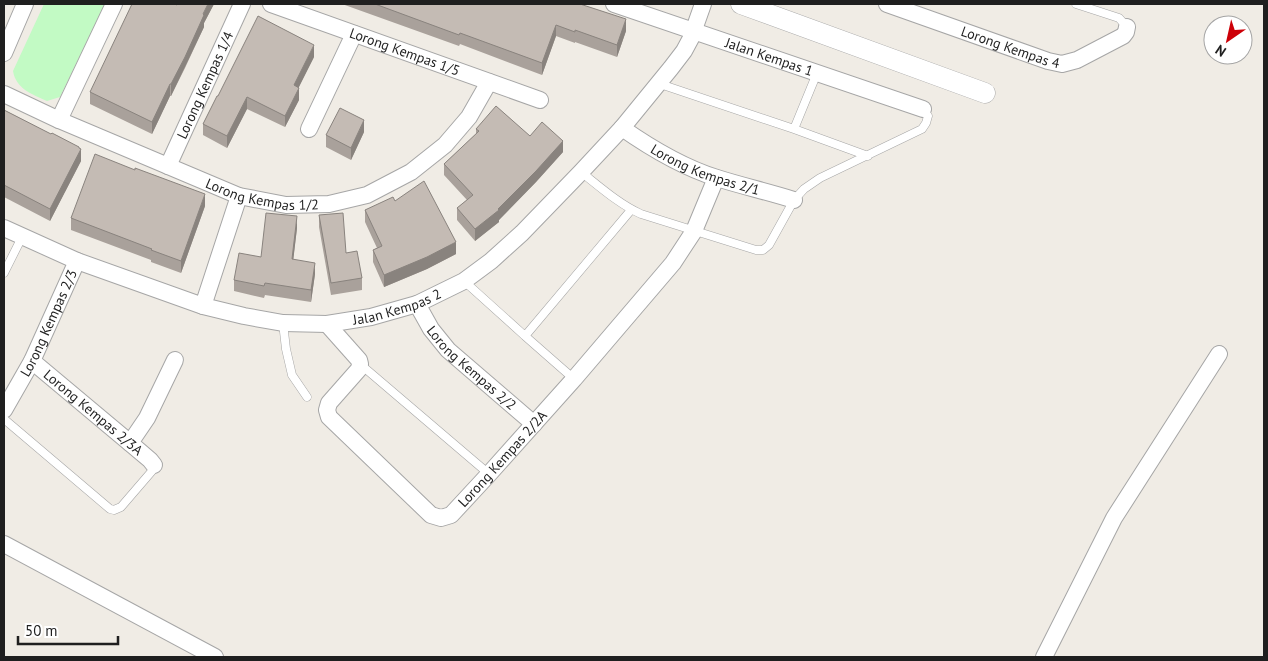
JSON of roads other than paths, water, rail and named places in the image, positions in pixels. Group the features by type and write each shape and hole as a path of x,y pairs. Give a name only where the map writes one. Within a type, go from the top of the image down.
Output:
{"street":[{"path":"4,52 25,4"},
{"path":"59,120 114,4"},
{"name":"Lorong Kempas 1/4","path":"168,166 242,4"},
{"name":"Lorong Kempas 1/5","path":"271,4 540,100"},
{"name":"Jalan Kempas 1","path":"614,4 923,109"},
{"name":"Jalan Kempas 2","path":"4,228 77,261 203,306 244,316 283,323 327,324 370,317 417,304 464,282 492,260 522,233 581,172 660,84 684,51 694,31 703,4"},
{"path":"741,4 985,93"},
{"name":"Lorong Kempas 4","path":"887,4 1048,61 1062,64 1077,60 1123,36 1127,26"},
{"path":"309,129 354,34"},
{"name":"Lorong Kempas 1/2","path":"4,94 59,120 240,196 286,205 329,204 367,195 411,172 445,145 470,117 489,82"},
{"name":"Lorong Kempas 2/1","path":"622,128 668,157 716,178 794,200"},
{"name":"Lorong Kempas 2/2A","path":"360,364 359,369 329,403 327,410 329,417 431,515 442,518 451,515 574,379 673,263 694,231 716,178"},
{"path":"203,306 240,196"},
{"name":"Lorong Kempas 2/3","path":"4,410 32,361 77,261"},
{"name":"Lorong Kempas 2/2","path":"417,304 431,329 448,350 534,424"},
{"path":"327,324 359,360 360,364"},
{"path":"1044,657 1114,518 1219,354"},
{"path":"130,443 147,418 175,360"},
{"name":"Lorong Kempas 2/3A","path":"32,361 154,465"},
{"path":"4,544 215,657"}],"lane":[{"path":"1076,4 1119,18 1127,26"},
{"path":"794,129 817,73"},
{"path":"660,84 868,156"},
{"path":"581,172 631,210 756,250 763,250 769,245 794,200 804,189 820,178 922,129 928,116 923,109"},
{"path":"525,336 631,210"},
{"path":"4,273 22,237"},
{"path":"464,282 574,379"},
{"path":"283,323 292,375 306,397"},
{"path":"360,364 489,474"},
{"path":"4,419 110,509 114,510 121,507 152,471 154,465"}]}
